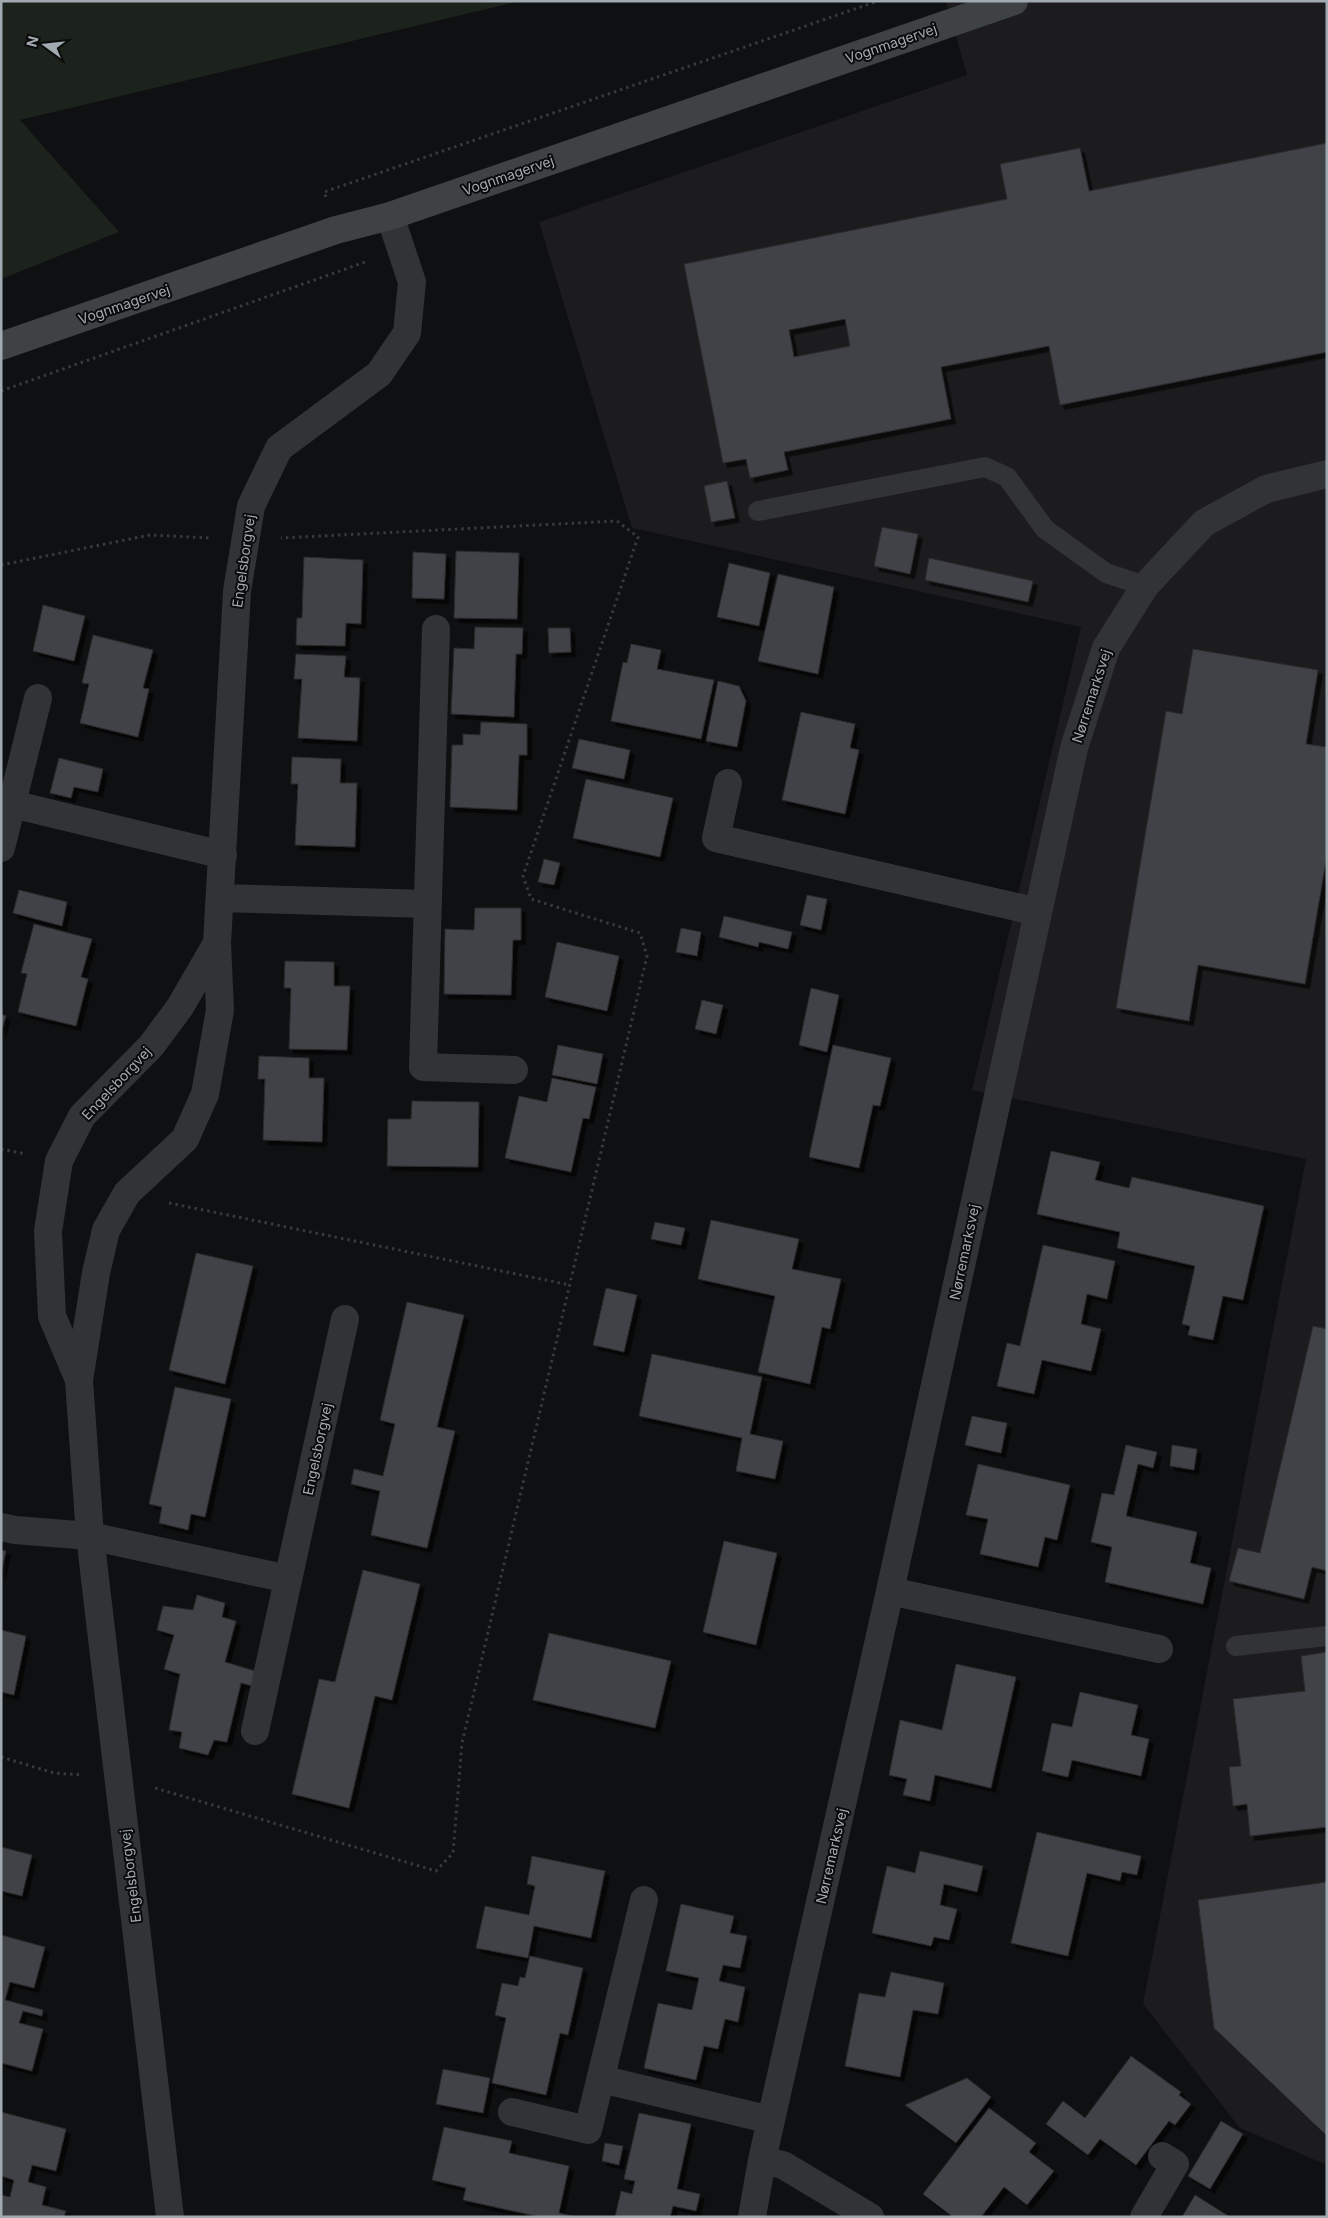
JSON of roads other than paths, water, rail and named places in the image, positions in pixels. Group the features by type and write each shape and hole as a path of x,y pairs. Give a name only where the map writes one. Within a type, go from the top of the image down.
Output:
{"street":[{"name":"Vognmagervej","path":"1,346 336,230 390,216 982,6 1014,1"},
{"name":"Engelsborgvej","path":"170,2217 90,1536 79,1380 96,1273 106,1230 126,1193 184,1139 205,1094 220,1010 217,943 237,591 251,506 279,448 379,374 407,333 412,282 390,216"},
{"name":"Nørremarksvej","path":"752,2217 762,2160 890,1591 1074,748 1106,648 1145,586 1204,523 1266,489 1327,474"},
{"path":"436,629 423,1067 514,1070"},
{"path":"1,848 38,698"},
{"path":"728,783 716,838 1038,912"},
{"path":"12,804 222,855"},
{"path":"220,898 428,904"},
{"name":"Engelsborgvej","path":"79,1380 52,1316 48,1231 59,1161 82,1116 151,1046 180,1008 217,943"},
{"name":"Engelsborgvej","path":"255,1731 345,1319"},
{"path":"1,1527 15,1530 90,1536 288,1579"},
{"path":"890,1591 1159,1649"},
{"path":"512,2112 588,2130 644,1900"},
{"path":"600,2079 771,2120"},
{"path":"1144,2217 1175,2164 1162,2156"},
{"path":"762,2160 783,2165 870,2217"}],"lane":[{"path":"758,511 986,467 1007,477 1045,529 1106,573 1145,586"},
{"path":"1236,1646 1327,1636"}]}
